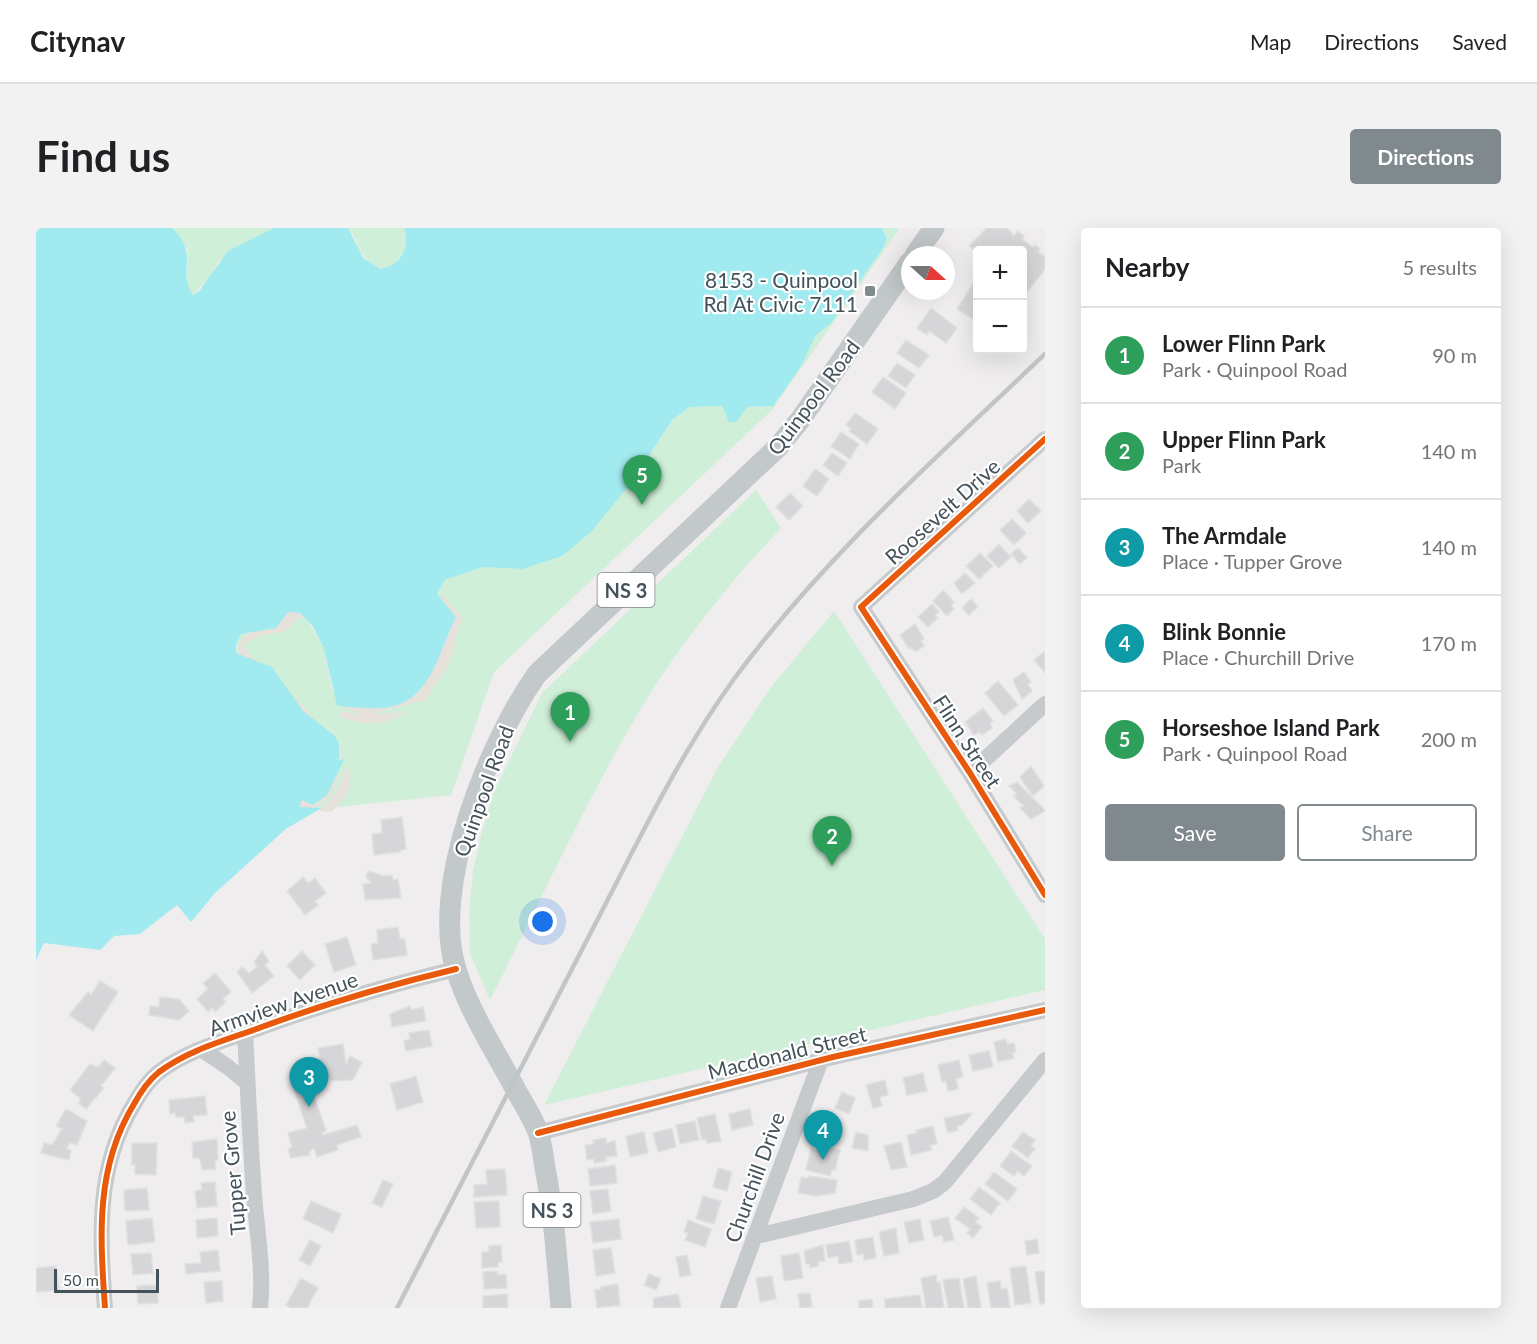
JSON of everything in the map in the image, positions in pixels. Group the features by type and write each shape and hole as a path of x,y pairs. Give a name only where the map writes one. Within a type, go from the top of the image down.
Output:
{"main road":[{"path":"921,246 934,228"},
{"name":"Quinpool Road","path":"561,1308 550,1198 534,1124 489,1039 456,969 449,925 452,882 467,828 492,756 515,705 537,674 563,647 778,447 800,420 901,275"}],"street":[{"name":"Roosevelt Drive","path":"861,607 1045,439"},
{"name":"Flinn Street","path":"861,607 970,773 1045,895"},
{"path":"970,773 1045,704"},
{"name":"Armview Avenue","path":"105,1308 102,1225 105,1177 111,1151 121,1126 140,1093 157,1073 201,1049 245,1033 379,987 456,969"},
{"name":"Macdonald Street","path":"534,1124 1045,1010"},
{"name":"Tupper Grove","path":"245,1033 256,1218 261,1250 260,1308"},
{"path":"201,1049 248,1083"},
{"name":"Churchill Drive","path":"728,1308 757,1236 821,1060"},
{"path":"757,1236 913,1199 933,1191 945,1182 1045,1060"}],"green space":[{"path":"172,228 274,228 218,262 210,277 193,295 187,285 188,250"},
{"path":"348,228 404,228 405,249 393,264 380,269 366,260"},
{"path":"882,228 900,228 772,410 494,672 451,795 310,810 339,762 272,667 236,653 239,635 288,612 305,616 324,649 333,693 437,594 445,580 483,567 522,569 634,479 672,420 690,407 722,406 729,422 747,407 772,406 801,364 816,335 830,322 883,246 887,236"},
{"path":"756,490 781,528 709,611 646,700 585,811 490,1000 470,954 469,913 473,871 494,792 542,693"},
{"path":"834,611 1045,939 1045,990 544,1105 718,767 771,687"}],"sand":[{"path":"442,594 462,618 449,664 426,700 370,714 409,712 376,724 361,723 341,717 340,711 364,715 341,707 341,686 323,628 300,617 285,631 259,636 243,645 258,664 281,682 342,750 338,776 330,793 325,800 295,821 241,661 239,644 266,607 430,628"},
{"path":"348,766 350,780 345,797 331,812 319,811 337,790"}],"water":[{"path":"36,228 172,228 185,247 188,286 193,295 200,290 228,251 274,228 348,228 363,258 380,269 393,264 402,255 406,243 404,228 882,228 887,238 883,248 831,323 816,335 801,366 773,406 747,407 736,422 729,422 722,406 690,407 672,420 634,479 592,531 562,556 522,569 483,567 445,580 437,594 456,617 426,682 416,694 403,703 386,708 337,705 324,649 312,625 300,613 288,612 276,628 241,634 236,645 236,653 272,667 303,711 335,736 339,743 339,761 345,758 327,795 313,805 302,800 299,807 322,808 287,828 215,893 191,922 177,905 140,934 114,936 100,950 44,943 36,960"}],"building":[{"path":"987,228 1007,228 1014,236 1018,231 1024,236 1022,239 1033,247 1035,245 1040,249 1038,252 1045,256 1045,269 1027,292 1027,246 973,246 973,249 969,246"},
{"path":"973,284 973,319 957,309"},
{"path":"931,308 957,328 946,343 929,331 927,335 917,328"},
{"path":"906,340 929,355 919,368 897,353"},
{"path":"897,363 915,375 906,388 888,376"},
{"path":"883,377 906,393 895,409 872,392"},
{"path":"855,413 878,429 867,444 849,431 851,429 846,425"},
{"path":"841,432 859,444 850,459 831,446"},
{"path":"832,453 847,463 838,476 823,465"},
{"path":"815,469 829,479 817,496 803,486"},
{"path":"790,493 803,506 789,520 776,507"},
{"path":"1029,499 1041,511 1028,523 1017,511"},
{"path":"1012,519 1026,533 1014,545 1000,530"},
{"path":"999,544 1011,557 999,568 987,556"},
{"path":"1018,548 1027,558 1020,564 1011,554"},
{"path":"980,553 993,566 979,579 966,566"},
{"path":"965,573 975,583 962,594 954,583"},
{"path":"943,590 954,602 951,605 954,609 947,616 933,601"},
{"path":"971,599 978,607 969,615 962,608"},
{"path":"932,604 939,612 935,615 938,618 928,627 918,617"},
{"path":"915,624 924,639 921,641 924,646 915,652 911,647 909,649 900,635"},
{"path":"1045,651 1045,673 1034,660"},
{"path":"1024,672 1031,682 1028,684 1032,691 1022,699 1013,680"},
{"path":"998,681 1018,705 1004,716 985,693"},
{"path":"983,708 993,721 990,724 992,728 982,735 979,732 974,735 965,722"},
{"path":"1031,766 1044,786 1033,796 1020,777"},
{"path":"1017,782 1045,811 1031,819 1020,808 1024,806 1013,796 1017,794 1009,786"},
{"path":"402,817 406,849 400,852 374,855 372,834 382,833 381,820"},
{"path":"368,871 384,876 392,875 393,880 398,879 401,898 365,900 363,884 372,883 366,877"},
{"path":"303,877 308,883 315,878 326,893 315,901 318,905 305,915 287,891"},
{"path":"398,927 400,939 405,939 407,955 373,960 371,944 378,943 377,930"},
{"path":"347,937 356,965 334,972 325,944"},
{"path":"262,951 269,961 265,965 274,976 252,993 237,972 242,967 249,973 257,967 254,962"},
{"path":"302,951 315,965 300,980 287,966"},
{"path":"215,973 231,992 223,999 226,1002 215,1012 212,1008 208,1012 197,999 208,989 203,983"},
{"path":"100,981 118,992 93,1031 69,1015 88,992 91,995"},
{"path":"160,997 179,999 189,1011 179,1020 149,1015 150,1006 159,1007"},
{"path":"410,1006 411,1010 423,1007 426,1021 392,1027 390,1014"},
{"path":"429,1030 432,1046 406,1051 404,1041 410,1039 409,1033"},
{"path":"1006,1039 1007,1044 1014,1043 1016,1052 1012,1053 1014,1058 998,1062 994,1042"},
{"path":"343,1044 346,1064 350,1056 362,1062 353,1080 330,1081 328,1074 318,1075 315,1058 320,1058 318,1048"},
{"path":"989,1051 993,1067 973,1071 969,1055"},
{"path":"104,1060 115,1068 101,1086 104,1088 86,1109 78,1103 81,1099 70,1090 90,1064 98,1067"},
{"path":"959,1060 963,1077 956,1079 958,1089 948,1091 946,1081 942,1082 938,1065"},
{"path":"923,1073 927,1091 907,1095 903,1078"},
{"path":"416,1076 423,1102 397,1110 390,1084"},
{"path":"885,1080 888,1095 880,1097 882,1106 873,1108 866,1085"},
{"path":"310,1084 326,1131 322,1132 323,1135 357,1125 361,1137 337,1145 338,1150 317,1157 314,1148 309,1152 310,1155 291,1158 288,1149 292,1147 288,1133 307,1128 294,1090"},
{"path":"842,1092 855,1098 849,1114 835,1108"},
{"path":"205,1096 207,1115 193,1116 194,1122 185,1123 184,1117 176,1117 175,1113 170,1114 169,1100"},
{"path":"66,1109 87,1121 77,1145 69,1143 67,1149 71,1150 69,1160 41,1153 44,1143 52,1145 62,1129 56,1126"},
{"path":"750,1109 753,1125 732,1130 729,1114"},
{"path":"715,1114 721,1141 707,1143 706,1139 702,1140 697,1118"},
{"path":"972,1114 962,1125 957,1127 958,1130 948,1133 944,1118"},
{"path":"695,1121 699,1140 680,1144 676,1125"},
{"path":"933,1126 937,1144 930,1145 932,1150 911,1155 907,1135"},
{"path":"672,1128 676,1147 658,1152 653,1133"},
{"path":"644,1132 648,1153 630,1157 626,1136"},
{"path":"856,1132 868,1135 868,1151 852,1148"},
{"path":"1023,1132 1035,1140 1031,1146 1035,1149 1028,1158 1012,1146"},
{"path":"606,1138 606,1143 615,1141 617,1156 606,1157 606,1161 594,1163 594,1159 587,1160 585,1145 594,1144 593,1140"},
{"path":"217,1139 216,1169 202,1170 200,1158 193,1158 192,1142"},
{"path":"822,1141 832,1143 831,1148 840,1150 835,1170 832,1170 830,1176 806,1170 811,1148 820,1151"},
{"path":"901,1142 907,1167 891,1170 884,1146"},
{"path":"132,1143 157,1143 156,1175 135,1174 135,1165 132,1165"},
{"path":"1011,1151 1032,1166 1024,1176 1018,1171 1014,1176 1000,1166"},
{"path":"615,1165 617,1183 590,1186 588,1169"},
{"path":"718,1168 732,1172 727,1191 713,1187"},
{"path":"505,1169 507,1195 474,1197 474,1185 487,1184 486,1170"},
{"path":"994,1172 1017,1189 1008,1201 985,1184"},
{"path":"809,1176 837,1180 835,1193 818,1196 798,1193 801,1177 808,1178"},
{"path":"383,1180 393,1184 382,1207 372,1203"},
{"path":"215,1182 217,1206 197,1208 195,1191 202,1190 201,1183"},
{"path":"979,1187 1000,1203 991,1215 970,1199"},
{"path":"147,1188 149,1210 125,1211 124,1190"},
{"path":"608,1189 611,1211 593,1214 590,1191"},
{"path":"703,1196 721,1201 714,1224 696,1219"},
{"path":"311,1201 341,1214 333,1233 303,1219"},
{"path":"499,1201 500,1227 476,1228 474,1202"},
{"path":"964,1207 979,1218 975,1222 982,1227 973,1238 967,1233 970,1229 955,1218"},
{"path":"948,1217 954,1240 944,1242 942,1235 934,1237 930,1221"},
{"path":"152,1218 155,1242 128,1245 126,1221"},
{"path":"217,1218 218,1236 197,1238 196,1220"},
{"path":"619,1219 621,1239 593,1243 590,1222"},
{"path":"920,1219 924,1240 909,1243 904,1222"},
{"path":"688,1220 711,1229 705,1247 685,1240 688,1233 684,1232"},
{"path":"896,1228 899,1253 884,1256 879,1232"},
{"path":"873,1237 876,1258 864,1260 864,1254 857,1255 855,1240"},
{"path":"1037,1239 1039,1253 1027,1255 1025,1241"},
{"path":"310,1240 321,1246 310,1266 299,1260"},
{"path":"849,1241 853,1262 839,1264 838,1256 828,1258 826,1245"},
{"path":"501,1245 502,1262 498,1262 498,1267 482,1268 482,1252 489,1252 489,1246"},
{"path":"823,1245 825,1261 818,1262 819,1266 810,1268 810,1264 806,1264 804,1251"},
{"path":"611,1248 615,1273 596,1276 593,1250"},
{"path":"218,1250 220,1271 186,1274 185,1264 201,1263 200,1252"},
{"path":"151,1253 153,1273 133,1275 131,1254"},
{"path":"799,1253 803,1278 784,1281 781,1256"},
{"path":"687,1255 691,1275 680,1277 676,1257"},
{"path":"56,1266 59,1290 36,1292 36,1268"},
{"path":"1026,1266 1031,1303 1015,1305 1010,1268"},
{"path":"497,1271 498,1275 506,1274 507,1288 484,1289 483,1272"},
{"path":"1045,1271 1045,1303 1040,1304 1035,1272"},
{"path":"649,1274 661,1279 656,1290 644,1285"},
{"path":"936,1275 937,1283 940,1282 944,1308 926,1308 921,1278"},
{"path":"772,1276 776,1299 760,1302 756,1278"},
{"path":"976,1276 981,1308 968,1308 963,1279"},
{"path":"301,1278 318,1288 307,1308 291,1308 286,1305"},
{"path":"959,1278 964,1308 948,1308 943,1280"},
{"path":"222,1281 223,1301 206,1303 204,1282"},
{"path":"1000,1281 1001,1289 1007,1288 1010,1308 991,1308 987,1283"},
{"path":"618,1284 620,1305 597,1308 595,1290"},
{"path":"157,1285 158,1303 138,1304 137,1286"},
{"path":"810,1293 812,1307 800,1308 798,1294"},
{"path":"507,1294 508,1308 483,1308 483,1296"},
{"path":"678,1294 681,1308 653,1308 654,1298"},
{"path":"920,1295 922,1308 885,1308 885,1299"},
{"path":"872,1299 873,1308 859,1308 859,1301"}],"railway":[{"path":"397,1308 640,836 713,709 768,635 843,550 1045,354"}],"cycle path":[{"path":"1045,439 861,607 970,773 1045,895"},
{"path":"105,1308 102,1229 106,1178 121,1128 139,1095 155,1075 170,1064 195,1052 283,1019 381,988 456,969"},
{"path":"538,1133 833,1057 1045,1010"}],"place":[{"name":"8153 - Quinpool Rd At Civic 7111","path":"870,291"},
{"name":"Horseshoe Island Park","path":"642,505"},
{"name":"Lower Flinn Park","path":"570,742"},
{"name":"Upper Flinn Park","path":"832,866"},
{"name":"The Armdale","path":"309,1107"},
{"name":"Blink Bonnie","path":"823,1160"}]}
